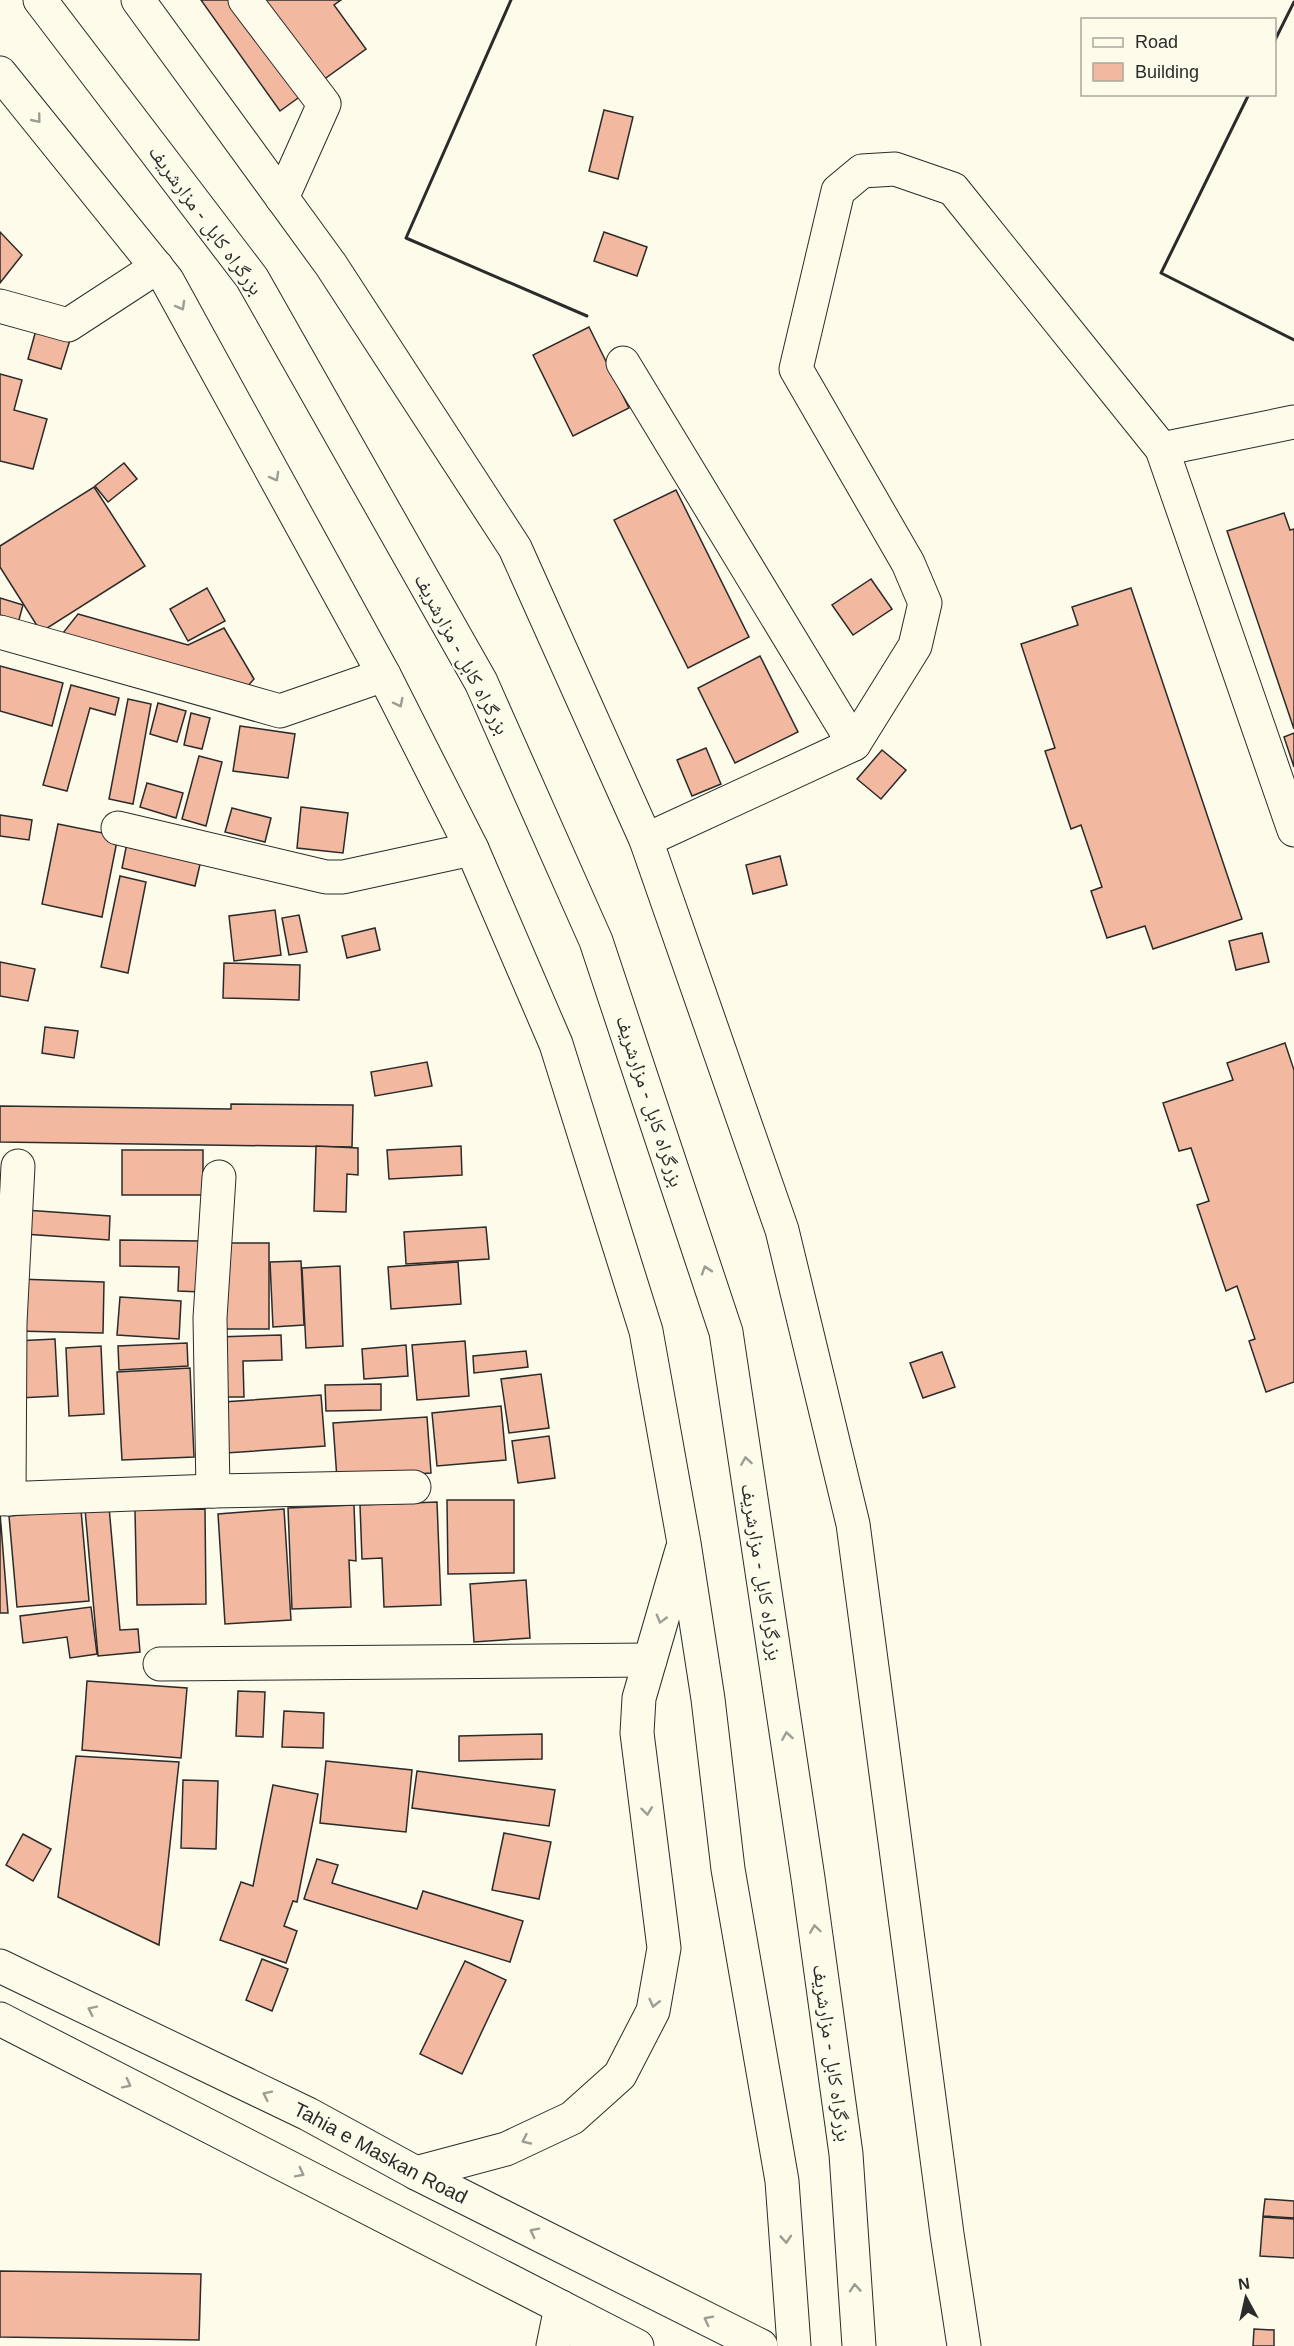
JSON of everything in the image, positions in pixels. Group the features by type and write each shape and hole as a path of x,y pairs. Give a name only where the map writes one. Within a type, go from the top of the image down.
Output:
{"main road":[{"name":"بزرگراه کابل - مزارشریف","path":"40,0 252,278 481,682 596,941 726,1332 807,1866 844,2142 859,2346"},
{"path":"138,0 331,264 515,548 646,840 782,1230 853,1524 945,2222 964,2346"},
{"path":"245,0 324,104 282,198"},
{"path":"0,73 167,280 384,675 472,849 556,1044 646,1331 684,1543 708,1699 728,1869 782,2181 794,2346"},
{"path":"646,840 854,744 915,646 925,603 908,563 796,369 838,191 862,171 895,169 953,189 1162,449 1294,830"},
{"path":"0,306 68,325 157,267"},
{"path":"623,363 854,744"},
{"path":"1162,449 1294,422"},
{"path":"0,632 280,711 384,675"},
{"path":"118,828 326,877 343,877 472,849"},
{"path":"18,1166 10,1323 5,1499 213,1491 414,1487"},
{"path":"213,1491 210,1318 219,1177"},
{"path":"416,2173 506,2149 572,2118 620,2075 653,2011 664,1948 637,1733 639,1698 684,1543"},
{"path":"160,1664 650,1660"},
{"name":"Tahia e Maskan Road","path":"0,1966 308,2114 416,2173 760,2346"},
{"path":"0,2019 637,2346"},
{"path":"553,2346 561,2307"},
{"path":"561,2307 591,2346"}],"building":[{"path":"201,0 341,0 334,5 366,49 280,111"},
{"path":"604,110 633,117 618,179 589,171"},
{"path":"0,232 22,255 0,283"},
{"path":"604,232 647,247 637,276 594,261"},
{"path":"589,327 629,408 573,436 533,355"},
{"path":"36,330 70,340 61,369 28,359"},
{"path":"0,374 22,380 14,410 47,419 33,469 0,461"},
{"path":"124,463 137,479 108,502 95,486"},
{"path":"94,487 145,566 41,632 0,567 0,546"},
{"path":"676,490 749,637 688,668 614,520"},
{"path":"1284,513 1290,530 1294,529 1294,729 1227,531"},
{"path":"871,579 892,609 853,635 832,605"},
{"path":"207,588 225,621 188,641 170,609"},
{"path":"1131,588 1242,919 1153,949 1145,926 1107,938 1091,891 1102,887 1081,825 1071,829 1045,751 1055,748 1021,644 1078,625 1072,607"},
{"path":"0,598 23,605 17,627 0,622"},
{"path":"78,614 188,645 224,628 254,679 246,688 59,638"},
{"path":"760,656 798,732 735,763 698,688"},
{"path":"0,666 63,683 52,726 0,711"},
{"path":"71,685 119,698 115,715 90,708 67,791 43,785"},
{"path":"128,699 151,704 133,804 109,799"},
{"path":"158,703 186,711 177,742 150,734"},
{"path":"191,713 210,718 202,749 184,745"},
{"path":"240,726 295,734 288,778 233,771"},
{"path":"1294,733 1294,767 1284,737"},
{"path":"706,748 721,784 692,796 677,760"},
{"path":"882,750 906,770 881,799 857,779"},
{"path":"199,756 222,762 206,826 182,819"},
{"path":"147,783 183,793 176,818 140,807"},
{"path":"301,807 348,813 343,853 297,848"},
{"path":"232,808 271,818 265,842 225,832"},
{"path":"0,815 32,820 29,840 0,836"},
{"path":"58,824 118,836 102,917 42,904"},
{"path":"127,843 201,860 195,886 122,868"},
{"path":"780,856 787,885 753,894 746,865"},
{"path":"120,876 146,882 128,973 101,967"},
{"path":"275,910 281,955 234,961 229,916"},
{"path":"299,915 307,952 289,955 282,918"},
{"path":"375,928 380,950 347,958 342,936"},
{"path":"1262,933 1269,962 1236,970 1229,941"},
{"path":"0,962 35,969 28,1001 0,996"},
{"path":"224,963 300,965 299,1000 223,998"},
{"path":"45,1027 78,1031 74,1058 42,1053"},
{"path":"1285,1043 1294,1070 1294,1382 1266,1392 1249,1341 1255,1339 1237,1286 1226,1291 1197,1205 1209,1201 1191,1148 1179,1151 1163,1103 1233,1080 1227,1063"},
{"path":"427,1062 432,1086 375,1096 371,1072"},
{"path":"231,1104 353,1105 352,1147 0,1142 0,1106 231,1109"},
{"path":"316,1146 358,1148 358,1175 347,1174 346,1212 314,1211"},
{"path":"461,1146 462,1175 389,1179 387,1150"},
{"path":"122,1150 203,1150 203,1195 122,1195"},
{"path":"25,1210 110,1216 109,1240 24,1234"},
{"path":"486,1227 489,1259 406,1264 404,1232"},
{"path":"120,1240 202,1241 201,1292 178,1291 179,1267 120,1266"},
{"path":"224,1243 269,1243 269,1329 225,1329"},
{"path":"301,1261 304,1325 273,1327 270,1262"},
{"path":"458,1262 461,1304 391,1309 388,1267"},
{"path":"340,1266 343,1346 306,1348 302,1268"},
{"path":"18,1279 104,1282 103,1333 16,1331"},
{"path":"120,1297 181,1301 179,1339 117,1335"},
{"path":"281,1335 282,1360 243,1361 244,1397 218,1397 216,1337"},
{"path":"55,1339 58,1396 19,1398 15,1341"},
{"path":"465,1341 469,1396 417,1400 412,1345"},
{"path":"187,1343 188,1366 119,1370 118,1346"},
{"path":"406,1345 408,1376 364,1379 362,1349"},
{"path":"101,1346 104,1414 69,1416 66,1348"},
{"path":"526,1351 528,1367 474,1373 473,1356"},
{"path":"942,1352 955,1387 923,1398 910,1363"},
{"path":"190,1368 194,1457 122,1460 117,1372"},
{"path":"541,1374 549,1428 509,1433 501,1379"},
{"path":"381,1384 381,1410 326,1411 325,1385"},
{"path":"321,1395 325,1446 226,1453 223,1402"},
{"path":"501,1406 506,1460 437,1466 432,1413"},
{"path":"427,1417 431,1473 337,1479 333,1423"},
{"path":"549,1436 555,1478 518,1483 512,1441"},
{"path":"447,1500 514,1500 514,1573 448,1574"},
{"path":"437,1502 441,1605 384,1607 382,1558 362,1559 360,1505"},
{"path":"354,1505 356,1561 349,1560 351,1607 292,1609 288,1508"},
{"path":"109,1507 120,1630 138,1629 140,1652 98,1656 85,1509"},
{"path":"205,1509 206,1604 137,1605 135,1510"},
{"path":"284,1509 291,1620 225,1624 218,1514"},
{"path":"81,1510 89,1601 17,1607 9,1516"},
{"path":"0,1513 8,1613 0,1613"},
{"path":"526,1580 530,1638 474,1642 470,1584"},
{"path":"91,1607 97,1654 70,1658 67,1637 23,1643 20,1616"},
{"path":"87,1681 187,1688 181,1758 82,1750"},
{"path":"238,1691 265,1692 263,1737 236,1736"},
{"path":"284,1711 324,1713 323,1748 282,1747"},
{"path":"542,1734 542,1759 459,1761 459,1736"},
{"path":"76,1756 179,1762 159,1945 58,1897"},
{"path":"326,1761 412,1770 406,1832 320,1823"},
{"path":"417,1771 555,1790 549,1826 412,1808"},
{"path":"183,1780 218,1781 216,1849 181,1848"},
{"path":"273,1785 318,1794 297,1902 293,1901 284,1926 297,1931 286,1963 220,1940 241,1882 253,1886"},
{"path":"504,1833 551,1842 539,1899 492,1890"},
{"path":"23,1834 51,1849 33,1881 6,1865"},
{"path":"317,1859 338,1865 332,1883 417,1909 423,1891 523,1921 510,1962 304,1899"},
{"path":"262,1959 288,1969 272,2011 246,2000"},
{"path":"465,1961 506,1980 462,2074 420,2054"},
{"path":"1265,2199 1294,2201 1294,2218 1263,2216"},
{"path":"1263,2217 1294,2219 1294,2258 1260,2256"},
{"path":"0,2271 201,2274 199,2340 0,2337"},
{"path":"1254,2329 1274,2330 1274,2346 1253,2346"}],"wall":[{"path":"511,0 406,238 587,316"},
{"path":"1276,38 1294,2"},
{"path":"1248,96 1161,273 1294,340"}]}
